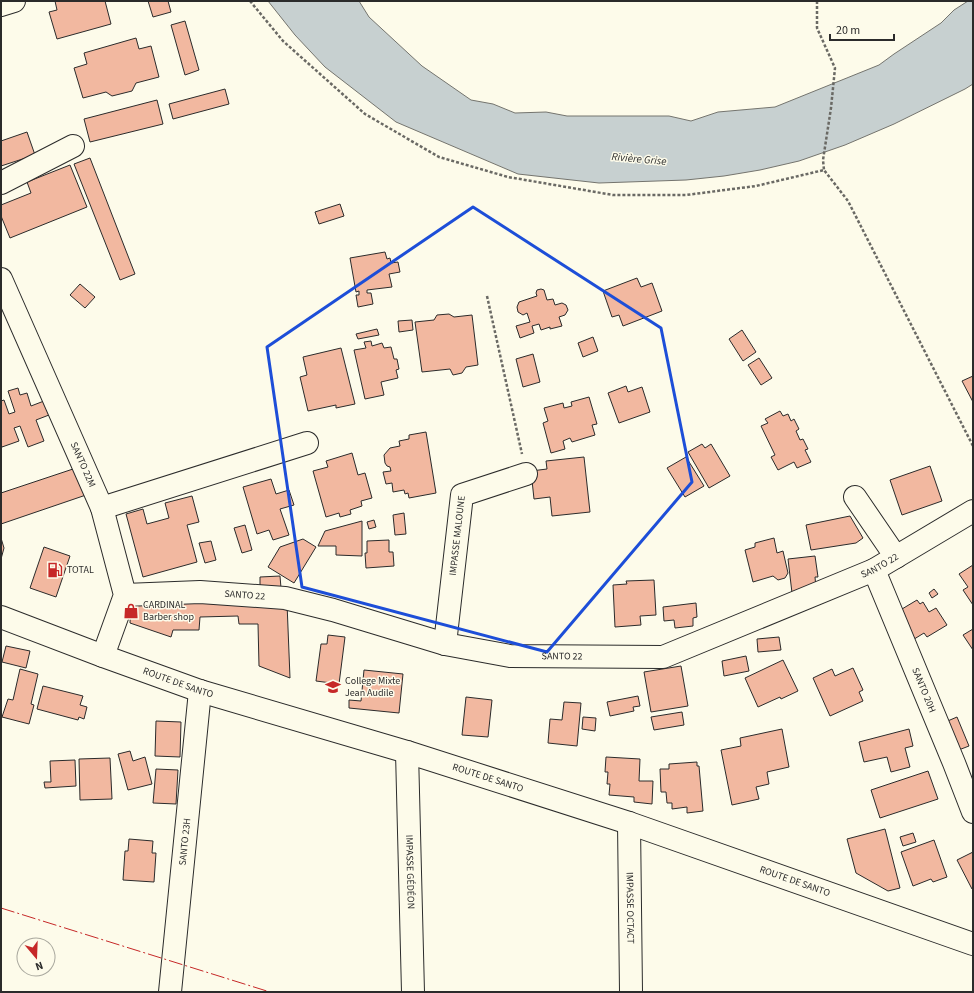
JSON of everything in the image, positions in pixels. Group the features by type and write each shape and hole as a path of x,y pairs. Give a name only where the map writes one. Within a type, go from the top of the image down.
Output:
{"street":[{"path":"1,5 14,1"},
{"path":"1,183 73,146"},
{"name":"SANTO 22M","path":"1,279 102,508 125,595"},
{"path":"102,508 307,443"},
{"name":"IMPASSE MALOUNE","path":"445,644 462,495 526,474"},
{"path":"855,497 896,557"},
{"name":"SANTO 22","path":"125,595 200,592 285,598 333,610 445,644 510,656 663,657 874,570 973,511"},
{"name":"SANTO 20H","path":"874,570 973,812"},
{"path":"103,656 125,595"},
{"name":"ROUTE DE SANTO","path":"1,617 200,691 407,752 629,823 973,944"},
{"name":"SANTO 23H","path":"170,992 200,691"},
{"name":"IMPASSE GÉDÉON","path":"407,752 413,992"},
{"name":"IMPASSE OCTACT","path":"629,823 631,992"}],"path":[{"path":"250,1 283,42 365,114 439,157 508,177 613,195 702,193 756,186 824,170"},
{"path":"818,1 817,28 835,68 831,108 823,160 824,170 848,200 973,446"},
{"path":"487,296 526,474"}],"highlighted area":[{"path":"473,207 661,328 692,482 547,652 302,587 267,347"}],"water":[{"name":"Rivière Grise","path":"268,1 359,1 369,17 422,66 471,100 493,104 515,113 546,112 567,116 669,116 691,121 718,112 775,107 879,65 941,23 954,10 968,1 973,1 973,84 894,124 845,145 799,161 760,170 686,180 599,183 518,174 396,122 325,67 295,35"}],"building":[{"path":"55,1 105,1 111,24 57,39 49,12 57,10"},
{"path":"148,1 168,1 171,12 153,17"},
{"path":"185,21 199,70 185,75 171,25"},
{"path":"136,38 139,49 151,46 159,77 136,83 132,91 112,96 106,92 83,98 74,68 87,64 84,53"},
{"path":"225,89 229,104 173,119 169,104"},
{"path":"157,100 163,124 90,142 84,119"},
{"path":"27,132 35,155 1,166 1,141"},
{"path":"90,158 135,274 120,280 74,164"},
{"path":"70,165 87,207 10,238 1,216 1,205 31,193 27,182"},
{"path":"340,204 344,216 319,224 315,212"},
{"path":"385,252 387,259 390,258 391,263 398,262 400,272 389,274 392,287 367,290 367,293 371,293 373,304 358,307 356,295 359,295 359,291 356,292 350,258"},
{"path":"637,278 641,287 652,283 662,311 623,326 619,315 612,317 603,291"},
{"path":"80,284 95,297 85,308 70,295"},
{"path":"537,290 544,290 547,300 553,299 555,305 562,303 566,305 568,310 565,315 559,317 562,326 550,329 550,327 541,330 539,324 532,326 534,333 520,338 516,326 530,322 527,313 523,315 518,312 517,307 519,302 537,296"},
{"path":"449,314 454,317 472,315 478,365 466,367 462,373 453,375 450,369 422,372 415,322 434,320 437,315"},
{"path":"412,320 413,330 399,332 398,321"},
{"path":"377,329 379,335 358,339 356,334"},
{"path":"742,330 756,352 743,361 729,339"},
{"path":"593,337 598,351 583,357 578,343"},
{"path":"371,341 372,346 382,343 384,348 391,347 394,359 397,359 399,369 396,370 398,378 381,382 384,395 365,399 354,350 366,348 364,342"},
{"path":"341,348 355,404 336,408 336,405 308,411 300,377 307,375 303,357"},
{"path":"533,354 540,382 523,387 516,359"},
{"path":"759,358 772,378 761,385 748,365"},
{"path":"973,376 973,402 962,381"},
{"path":"626,386 628,392 642,387 650,412 619,423 608,393"},
{"path":"18,388 20,395 27,393 31,406 44,401 49,415 36,420 44,441 28,447 20,426 14,428 19,441 2,447 1,401 4,400 9,414 15,412 8,391"},
{"path":"589,397 597,424 592,425 595,435 572,442 570,438 563,441 565,449 551,453 543,423 548,421 544,408 563,403 564,408 572,406 571,402"},
{"path":"780,411 783,416 788,414 791,421 794,419 799,429 796,431 800,440 803,439 808,449 805,450 811,462 797,468 794,462 778,470 771,457 775,455 761,426 768,423 765,419"},
{"path":"426,432 436,493 409,498 408,493 405,494 404,490 393,492 392,483 386,484 383,472 391,471 390,467 385,463 384,455 390,448 400,446 399,441 409,439 409,435"},
{"path":"702,444 705,448 711,444 730,476 709,488 688,452"},
{"path":"352,453 358,475 365,473 372,498 361,501 362,506 350,510 351,514 340,517 339,513 326,517 313,471 328,467 326,461"},
{"path":"584,457 590,512 552,516 550,497 534,499 531,471 547,469 546,461"},
{"path":"686,457 704,486 685,497 667,468"},
{"path":"930,466 942,501 902,515 890,480"},
{"path":"76,468 86,495 1,524 1,493"},
{"path":"271,479 276,494 289,490 294,505 280,509 289,535 273,540 269,530 257,534 243,487"},
{"path":"192,496 199,522 187,525 197,562 143,577 126,514 143,509 147,524 169,518 165,503"},
{"path":"404,513 406,534 395,535 393,515"},
{"path":"850,516 863,538 856,543 811,550 806,525"},
{"path":"374,520 376,527 369,529 367,522"},
{"path":"362,521 362,556 336,555 336,546 318,546 325,531"},
{"path":"245,525 252,550 242,553 234,528"},
{"path":"1,538 4,548 1,559"},
{"path":"774,538 777,553 783,551 788,573 785,578 778,580 773,576 753,582 745,550 755,547 755,543"},
{"path":"303,539 316,547 294,583 268,567 280,547"},
{"path":"389,540 389,552 393,552 394,566 366,568 365,553 367,553 367,541"},
{"path":"211,541 216,560 205,563 199,543"},
{"path":"44,547 70,556 56,597 30,588"},
{"path":"815,556 818,577 815,577 816,588 792,593 788,559"},
{"path":"973,565 973,605 963,590 968,587 959,574"},
{"path":"280,576 281,588 260,589 260,577"},
{"path":"654,580 656,615 640,616 641,625 615,627 613,585 627,584 626,581"},
{"path":"934,589 938,594 932,598 929,593"},
{"path":"917,600 920,604 923,602 929,612 936,608 947,625 927,637 924,633 911,641 897,612"},
{"path":"131,601 287,603 290,678 259,666 258,624 239,624 238,616 200,617 199,630 173,630 171,637 130,623"},
{"path":"696,603 697,617 693,618 693,626 675,628 674,620 664,621 663,607"},
{"path":"973,629 973,650 963,635"},
{"path":"328,635 345,637 339,684 316,681 321,644 327,644"},
{"path":"779,637 781,650 758,652 757,639"},
{"path":"6,646 30,651 26,668 2,662"},
{"path":"746,656 749,671 724,676 722,661"},
{"path":"783,660 798,691 758,707 745,678"},
{"path":"681,666 688,706 651,712 644,672"},
{"path":"853,668 863,690 859,692 863,701 830,716 813,678 832,669 835,676"},
{"path":"20,669 38,674 31,704 34,705 29,724 2,717 8,699 13,700"},
{"path":"364,670 403,674 399,713 349,708 349,700 361,701"},
{"path":"43,686 83,696 80,705 87,707 84,719 79,717 78,720 37,709"},
{"path":"638,696 640,706 633,707 634,711 610,716 607,702"},
{"path":"466,697 492,700 488,737 462,735"},
{"path":"564,702 581,703 577,746 548,743 550,719 562,720"},
{"path":"682,712 684,725 654,730 651,717"},
{"path":"583,717 596,718 595,731 582,729"},
{"path":"957,717 969,746 956,751 943,723"},
{"path":"156,721 181,722 180,757 155,756"},
{"path":"782,729 789,767 767,772 769,784 756,787 759,799 732,805 721,750 741,746 740,738"},
{"path":"909,729 913,746 905,748 910,767 891,772 887,757 864,762 859,742"},
{"path":"130,751 133,761 145,757 152,784 128,790 118,754"},
{"path":"606,757 640,759 639,781 653,781 652,804 634,802 634,797 609,795 610,784 607,784 608,772 605,772"},
{"path":"110,758 112,799 80,800 79,759"},
{"path":"75,760 76,786 45,788 44,782 51,782 50,761"},
{"path":"697,762 697,766 699,766 703,811 687,813 687,807 672,809 672,803 667,803 666,792 661,792 660,769 669,769 669,764"},
{"path":"156,769 178,770 176,804 153,803"},
{"path":"928,771 938,799 880,818 871,790"},
{"path":"885,829 900,888 888,891 856,873 847,839"},
{"path":"913,833 916,842 903,846 900,837"},
{"path":"129,839 153,841 152,853 156,853 154,882 123,880 125,851 128,851"},
{"path":"934,840 947,877 933,882 931,879 913,886 901,852"},
{"path":"973,852 973,888 972,889 957,860"}],"power":[{"path":"1,908 270,992"}],"place":[{"name":"TOTAL","path":"55,570"},
{"name":"CARDINAL Barber shop","path":"131,611"},
{"name":"College Mixte Jean Audile","path":"333,687"}]}
